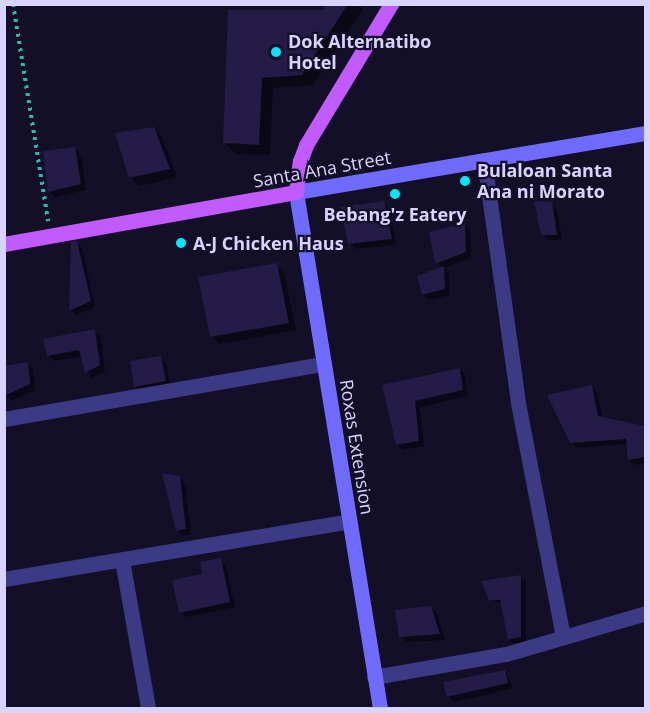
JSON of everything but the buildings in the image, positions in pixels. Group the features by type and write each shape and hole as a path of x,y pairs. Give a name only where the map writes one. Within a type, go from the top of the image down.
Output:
{"main road":[{"path":"296,192 300,160 314,130 391,4"},
{"name":"Santa Ana Street","path":"4,244 645,133"},
{"name":"Roxas Extension","path":"296,192 380,708"}],"street":[{"path":"484,160 518,403 563,637"},
{"path":"4,419 324,364"},
{"path":"4,579 349,521"},
{"path":"122,560 148,708"},
{"path":"375,677 506,654 645,613"}],"path":[{"path":"13,4 51,236"}],"place":[{"name":"Dok Alternatibo Hotel","path":"276,52"},
{"name":"Bulaloan Santa Ana ni Morato","path":"465,181"},
{"name":"Bebang'z Eatery","path":"395,194"},
{"name":"A-J Chicken Haus","path":"181,243"}]}
